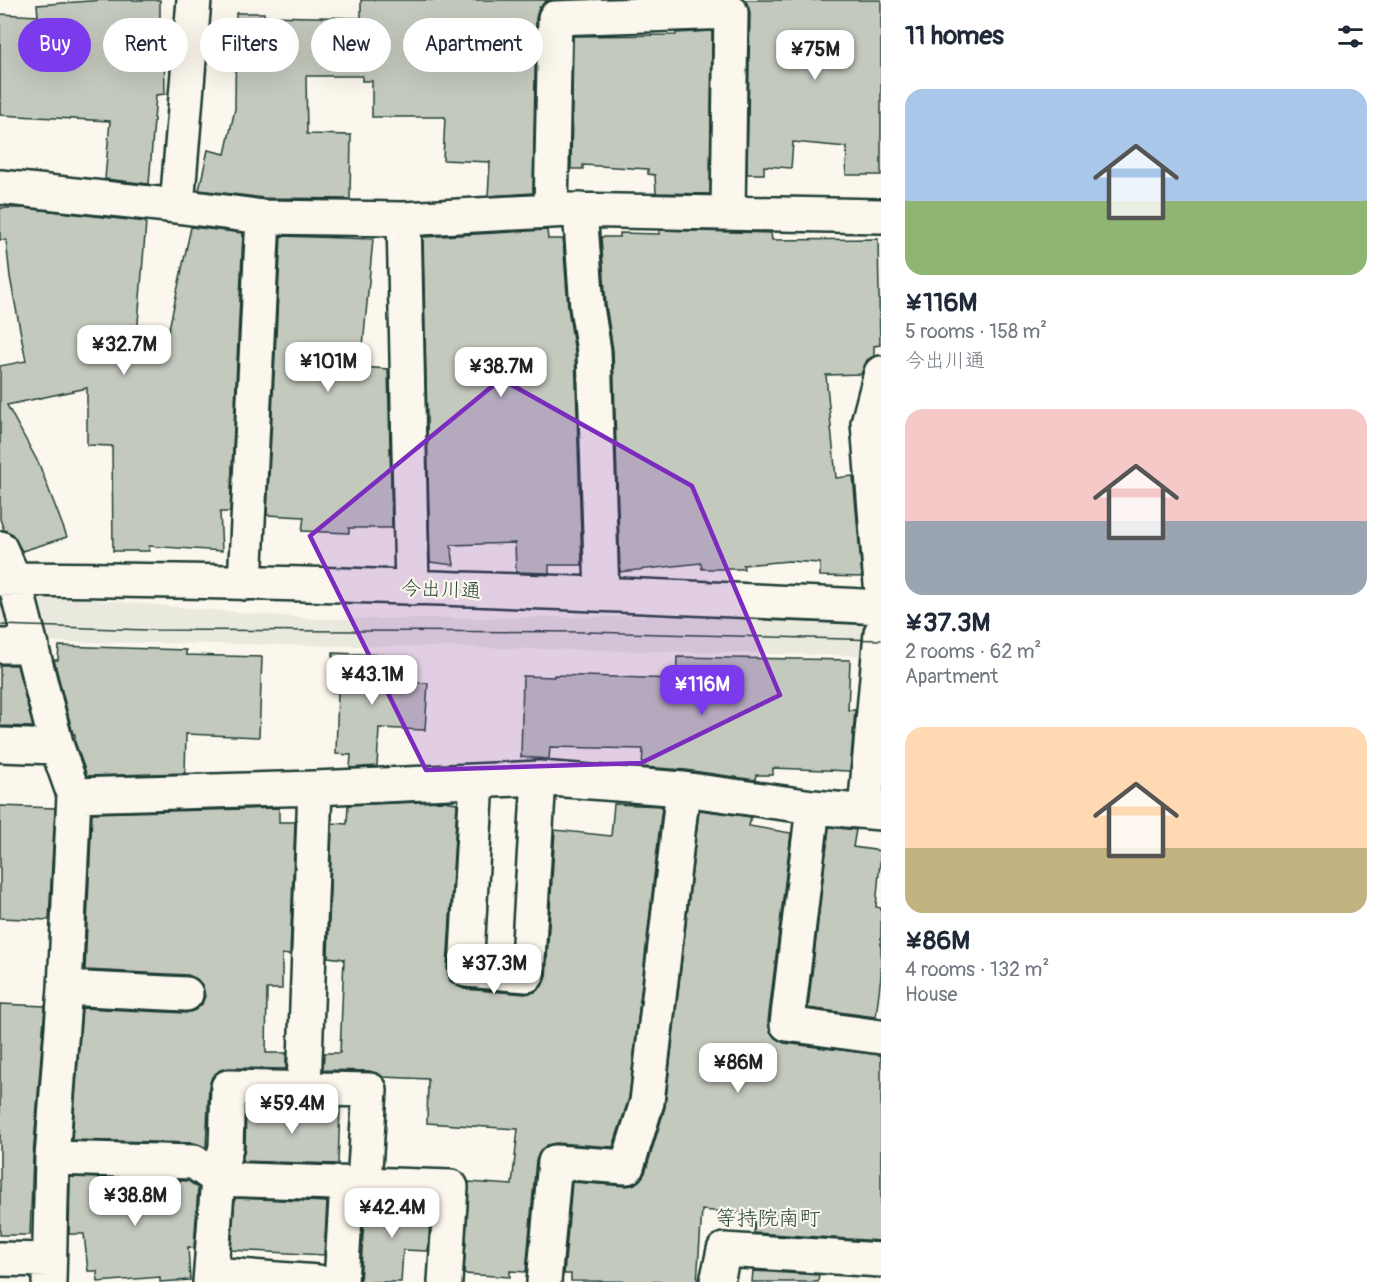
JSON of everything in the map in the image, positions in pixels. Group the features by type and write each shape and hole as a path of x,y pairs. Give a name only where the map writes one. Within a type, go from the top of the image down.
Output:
{"street":[{"path":"177,206 194,0"},
{"path":"602,594 594,351 588,307 565,210 555,18 625,8 731,12 728,212"},
{"path":"0,188 263,217 404,219 565,210 881,216"},
{"path":"245,583 263,217"},
{"path":"404,219 412,588"},
{"path":"881,373 868,423 881,584"},
{"path":"0,548 7,579 16,646 74,795 52,1158 49,1271 0,1259"},
{"name":"今出川通","path":"7,579 245,583 602,594 881,607"},
{"path":"74,795 315,788 539,778 683,789 813,807 873,812 881,633"},
{"path":"0,746 57,747"},
{"path":"477,781 466,970 527,975 539,778"},
{"path":"304,1087 315,788"},
{"path":"544,1282 555,1162 627,1167 647,1102 683,789"},
{"path":"813,807 787,1024 881,1037"},
{"path":"64,987 186,994"},
{"path":"318,1282 211,1278 218,1179 226,1148 228,1087 370,1090 340,1282"},
{"path":"52,1158 194,1162 218,1179 451,1187 445,1282"},
{"path":"717,1282 724,1250 831,1269 881,1260"}],"highlighted area":[{"path":"501,379 692,486 780,695 641,763 426,770 310,536"}],"shaded area":[{"path":"0,591 315,619 689,616 881,624 881,656 0,641"}],"building":[{"path":"103,0 160,0 160,18 103,18 103,72 165,72 165,94 156,95 149,184 105,179 110,121 0,115 0,14 38,16 37,5"},
{"path":"361,0 552,0 545,2 539,8 536,18 403,18 403,72 535,72 533,193 488,196 490,162 443,160 445,117 372,117 372,81 362,81 362,76 306,76 307,134 351,135 350,199 264,198 199,190 208,150 225,154 235,109 235,72 299,72 299,18 236,18 236,13 264,13 264,16 361,18"},
{"path":"745,0 881,0 881,175 846,175 847,147 793,142 791,168 764,166 764,174 747,174 750,12"},
{"path":"712,31 710,194 656,193 655,175 648,174 648,169 583,165 583,169 571,169 573,36 676,35 676,33"},
{"path":"0,208 25,208 146,222 136,348 164,352 191,227 243,233 230,512 220,512 222,551 149,546 149,551 113,551 112,446 87,445 87,388 7,405 39,464 67,537 22,551 11,533 4,530 0,519 0,366 26,361 10,277 6,240 0,240"},
{"path":"547,230 548,239 563,239 568,308 575,353 582,565 549,565 549,573 516,572 515,543 451,545 454,565 430,562 423,237"},
{"path":"659,230 771,233 772,240 878,239 880,345 874,346 874,356 867,360 861,374 826,375 836,478 853,476 862,577 820,576 820,563 789,561 743,565 744,569 702,569 701,563 620,572 613,350 606,305 601,237 620,237 620,233 659,234"},
{"path":"281,236 373,239 361,367 388,369 392,528 349,528 349,533 302,531 304,517 267,515"},
{"path":"59,646 186,650 186,655 262,657 259,737 186,734 185,773 87,776 75,742 75,734 73,734 54,660 58,660"},
{"path":"333,653 384,655 383,681 428,683 425,730 379,728 377,766 350,768 351,755 336,754 338,692 332,692"},
{"path":"677,657 850,660 848,710 855,710 850,771 773,768 773,775 756,775 755,780 686,770 642,767 643,749 550,747 549,759 521,757 523,676 676,679"},
{"path":"0,665 17,665 33,727 0,726"},
{"path":"443,801 457,803 447,969 450,981 464,989 525,994 535,992 542,986 546,976 555,830 611,836 614,804 662,806 629,1098 613,1147 556,1143 547,1145 540,1151 536,1160 526,1272 510,1271 510,1277 464,1274 469,1182 512,1185 518,1129 427,1123 428,1079 383,1077 370,1071 323,1070 324,1053 340,1053 344,959 328,957 332,823 347,824 348,805"},
{"path":"0,806 55,808 49,920 0,918"},
{"path":"279,808 279,822 295,822 290,955 282,954 282,989 267,989 266,1053 286,1053 286,1069 228,1068 220,1070 212,1077 209,1086 206,1148 195,1143 72,1140 82,1008 186,1013 202,1004 205,996 202,985 197,979 188,975 85,970 92,813"},
{"path":"699,810 751,817 749,826 791,833 768,1022 775,1038 784,1043 881,1055 881,1241 754,1233 755,1215 702,1210 697,1282 571,1281 571,1274 564,1274 572,1182 626,1186 633,1185 640,1180 645,1173 665,1107"},
{"path":"829,827 856,830 853,847 881,851 876,907 881,908 881,976 876,1017 808,1008"},
{"path":"0,1004 45,1006 33,1157 30,1235 0,1235"},
{"path":"246,1106 340,1108 338,1164 242,1161 245,1148"},
{"path":"70,1177 188,1181 198,1188 194,1248 188,1247 190,1280 160,1282 160,1277 98,1282 97,1271 88,1271 84,1234 69,1234"},
{"path":"235,1198 327,1202 324,1255 231,1250"},
{"path":"365,1203 431,1205 428,1251 403,1250 401,1282 360,1282"},
{"path":"753,1271 819,1275 818,1282 752,1282"}],"tram line":[{"path":"0,625 146,630 588,632 881,640"}],"district":[{"name":"等持院南町","path":"768,1218"}]}
